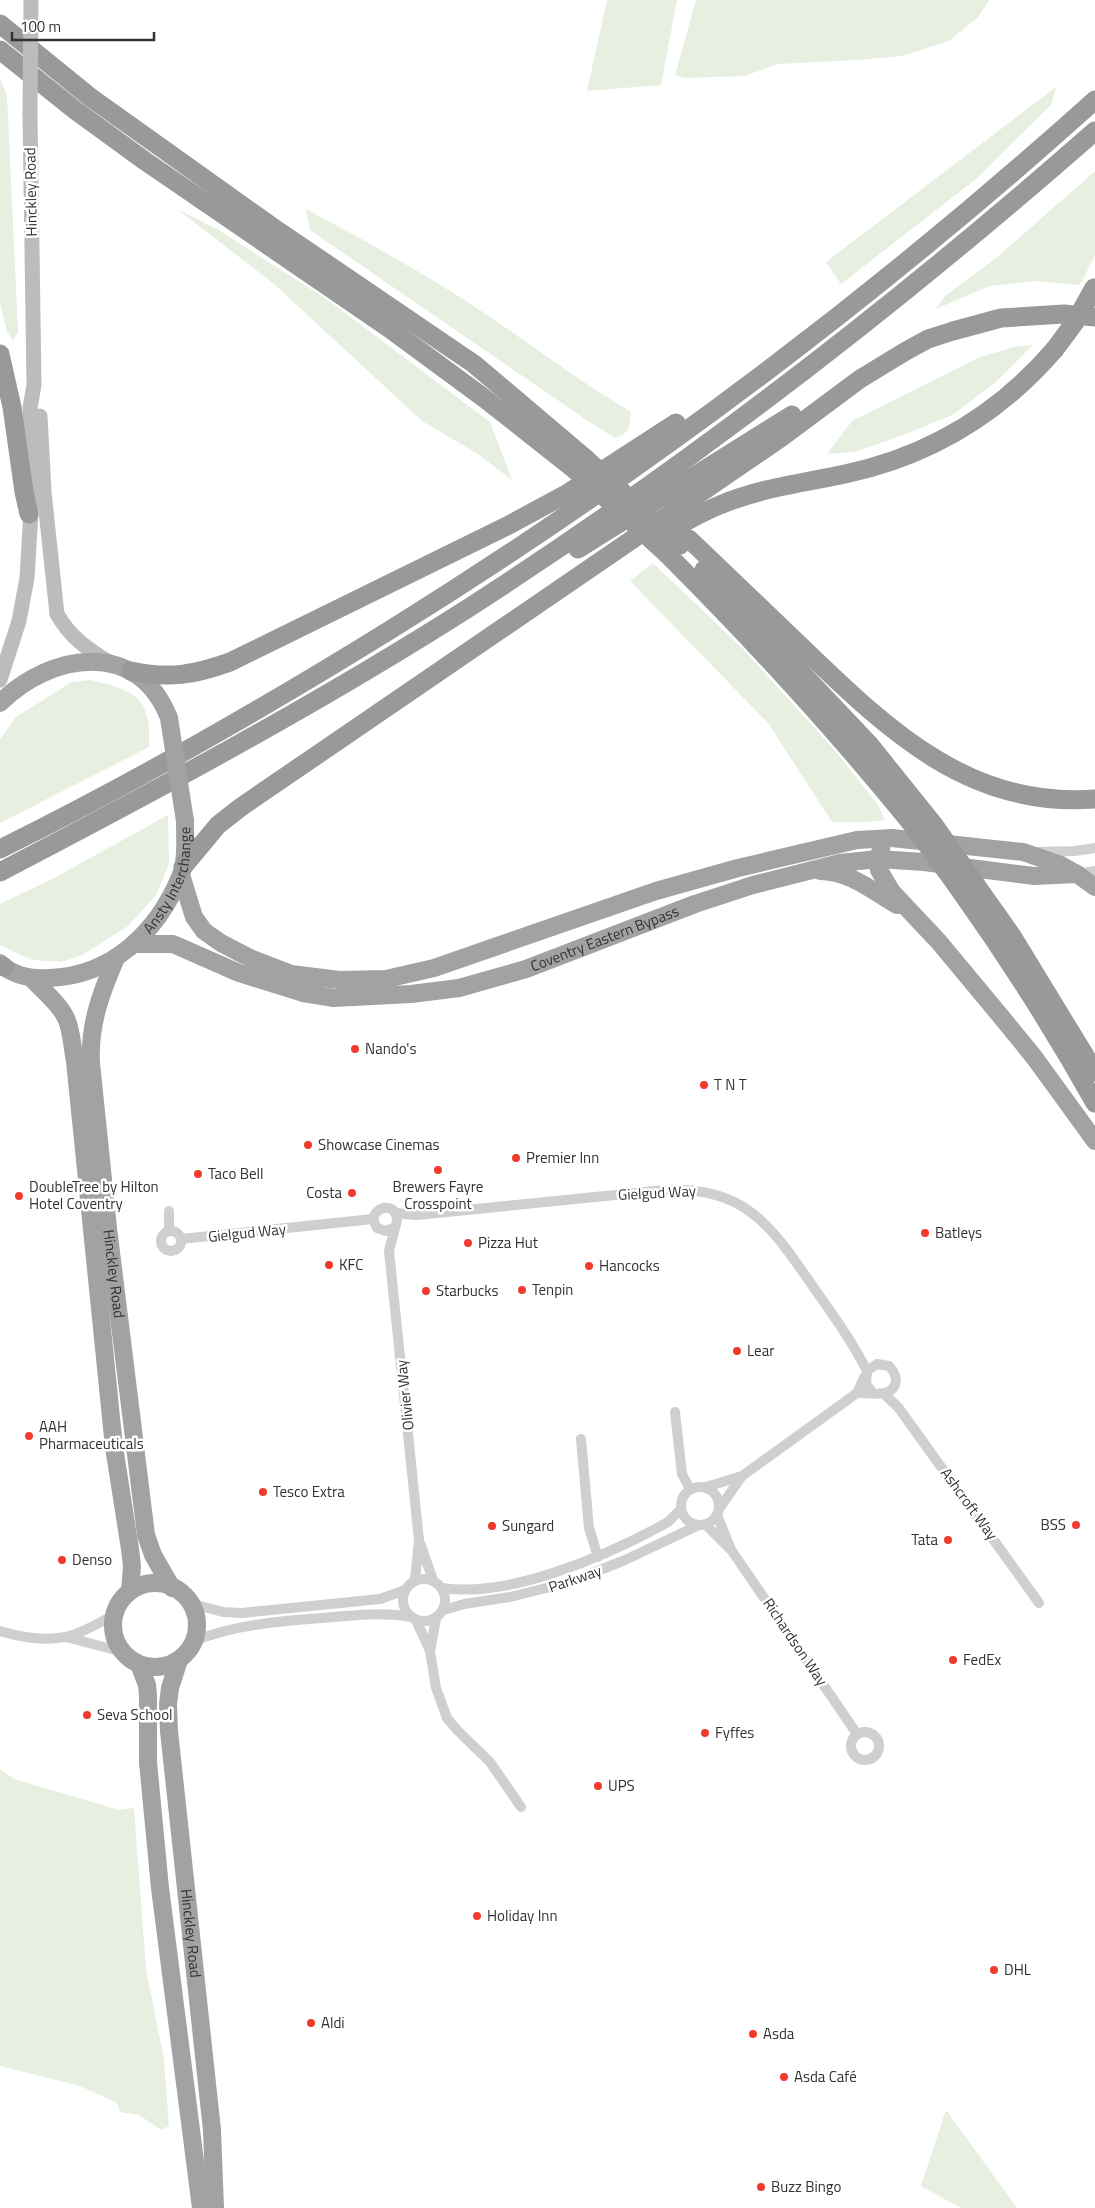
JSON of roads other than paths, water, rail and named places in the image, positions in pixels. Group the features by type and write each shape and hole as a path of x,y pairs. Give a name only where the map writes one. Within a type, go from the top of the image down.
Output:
{"highway":[{"path":"0,24 90,97 271,226 474,364 580,463 894,731 955,771 995,788 1015,794 1055,801 1095,800"},
{"path":"0,50 75,110 145,161 408,342 484,398 580,463 648,514 847,720 934,825 1012,936 1095,1072"},
{"path":"0,849 119,787 235,723 455,589 576,510 788,357 902,267 1011,175 1095,100"},
{"path":"0,872 120,810 346,683 469,607 603,517 744,416 917,283 1095,131"},
{"path":"130,672 177,676 201,672 230,662 509,525 568,493 626,458 902,267"},
{"path":"460,657 570,593 646,544 699,514 755,493 882,464 952,436 1008,397 1055,349 1075,322 1095,287"},
{"path":"469,607 520,582 582,546 809,405 860,380 928,339 1001,318 1064,314 1095,317"},
{"path":"0,354 12,407 29,514"},
{"path":"182,871 218,825 241,807 782,437 860,380"},
{"path":"679,546 755,643 812,704 911,823 957,886 1031,995 1095,1103"},
{"name":"Ansty Interchange","path":"0,703 21,686 52,669 74,662 109,662 130,672 162,702 169,718 185,821 182,871 168,903 153,925 135,944 116,958 69,977 32,978 1,965"},
{"name":"Coventry Eastern Bypass","path":"182,871 194,917 204,931 221,943 250,958 291,974 339,980 386,979 434,968 656,891 700,878 845,842 875,838 892,838 1023,852 1048,859 1077,874 1095,888"},
{"path":"892,838 883,846 878,859 878,870 883,879 909,912 939,942 1034,1057 1095,1141"},
{"name":"Coventry Eastern Bypass","path":"135,944 173,944 239,974 303,994 334,998 411,994 459,988 526,969 656,918 745,888 840,863 878,859 924,862 1034,876 1077,874"},
{"path":"800,872 828,871 852,878 909,912"},
{"name":"Hinckley Road","path":"116,958 94,1018 90,1043 91,1063 108,1228 146,1535 152,1555 172,1588"},
{"name":"Hinckley Road","path":"32,978 60,1010 69,1028 75,1061 114,1447 132,1566 130,1591"},
{"path":"149,1583 163,1584 185,1596 193,1604 197,1619 194,1641 179,1660 155,1668 139,1664 123,1652 115,1631 115,1616 120,1602 130,1591 149,1583"},
{"name":"Hinckley Road","path":"179,1660 170,1688 169,1731 212,2130 215,2208"},
{"name":"Hinckley Road","path":"139,1664 148,1690 148,1762 160,1888 200,2208"}],"main road":[{"name":"Hinckley Road","path":"0,680 10,655 22,608 28,570 29,514 32,494 30,408 34,385 30,114 31,0"},
{"name":"Hinckley Road","path":"34,385 39,407 44,492 57,614 64,627 78,642 109,662"}],"street":[{"path":"1023,852 1075,851 1095,848"},
{"path":"1077,874 1095,871"},
{"name":"Gielgud Way","path":"395,1213 417,1215 665,1190 693,1190 715,1195 744,1207 758,1217 779,1237 855,1347 866,1374"},
{"path":"382,1208 388,1208 395,1213 394,1226 386,1231 380,1230 375,1226 373,1219 376,1211 382,1208"},
{"path":"169,1211 169,1231 176,1232 181,1239"},
{"name":"Gielgud Way","path":"394,1226 417,1215"},
{"name":"Gielgud Way","path":"169,1231 163,1234 160,1240 164,1249 170,1252 177,1249 181,1239 373,1219"},
{"name":"Olivier Way","path":"394,1226 389,1251 419,1540 415,1580"},
{"name":"Olivier Way","path":"380,1230 389,1251"},
{"name":"Gielgud Way","path":"855,1347 876,1364"},
{"path":"742,1476 718,1512 702,1525 687,1519 681,1509 683,1498 690,1489 699,1486 706,1487 742,1476 857,1393 866,1374 876,1364"},
{"name":"Ashcroft Way","path":"876,1364 884,1364 893,1370 896,1381 893,1388 898,1407"},
{"path":"866,1374 866,1384 872,1392"},
{"path":"857,1393 872,1392 884,1394 893,1388"},
{"name":"Ashcroft Way","path":"884,1394 898,1407 1039,1603"},
{"path":"675,1412 682,1474 690,1489"},
{"path":"581,1440 590,1528 598,1557"},
{"path":"706,1487 717,1496 718,1512"},
{"name":"Parkway","path":"442,1588 457,1590 509,1584 557,1572 598,1557 659,1527 668,1522 681,1509"},
{"name":"Richardson Way","path":"718,1512 732,1551 857,1734"},
{"name":"Parkway","path":"444,1610 464,1604 510,1597 570,1582 625,1560 702,1525"},
{"name":"Richardson Way","path":"702,1525 732,1551"},
{"name":"Olivier Way","path":"419,1540 433,1580"},
{"path":"193,1604 223,1612 242,1613 380,1599 405,1590 415,1580 428,1578 442,1588 445,1602 444,1610 436,1619 430,1651"},
{"path":"405,1590 403,1602 430,1651 436,1688 447,1718 456,1730 490,1762 521,1807"},
{"path":"194,1641 227,1630 381,1613 413,1618 422,1622 436,1619"},
{"path":"0,1631 44,1639 66,1637 115,1616"},
{"path":"66,1637 123,1652"}],"place":[{"name":"Nando's","path":"355,1049"},
{"name":"T N T","path":"704,1085"},
{"name":"Showcase Cinemas","path":"308,1145"},
{"name":"Premier Inn","path":"516,1158"},
{"name":"Brewers Fayre Crosspoint","path":"438,1170"},
{"name":"Taco Bell","path":"198,1174"},
{"name":"Costa","path":"352,1193"},
{"name":"DoubleTree by Hilton Hotel Coventry","path":"19,1196"},
{"name":"Batleys","path":"925,1233"},
{"name":"Pizza Hut","path":"468,1243"},
{"name":"KFC","path":"329,1265"},
{"name":"Hancocks","path":"589,1266"},
{"name":"Tenpin","path":"522,1290"},
{"name":"Starbucks","path":"426,1291"},
{"name":"Lear","path":"737,1351"},
{"name":"AAH Pharmaceuticals","path":"29,1436"},
{"name":"Tesco Extra","path":"263,1492"},
{"name":"BSS","path":"1076,1525"},
{"name":"Sungard","path":"492,1526"},
{"name":"Tata","path":"948,1540"},
{"name":"Denso","path":"62,1560"},
{"name":"FedEx","path":"953,1660"},
{"name":"Seva School","path":"87,1715"},
{"name":"Fyffes","path":"705,1733"},
{"name":"UPS","path":"598,1786"},
{"name":"Holiday Inn","path":"477,1916"},
{"name":"DHL","path":"994,1970"},
{"name":"Aldi","path":"311,2023"},
{"name":"Asda","path":"753,2034"},
{"name":"Asda Café","path":"784,2077"},
{"name":"Buzz Bingo","path":"761,2187"}]}
